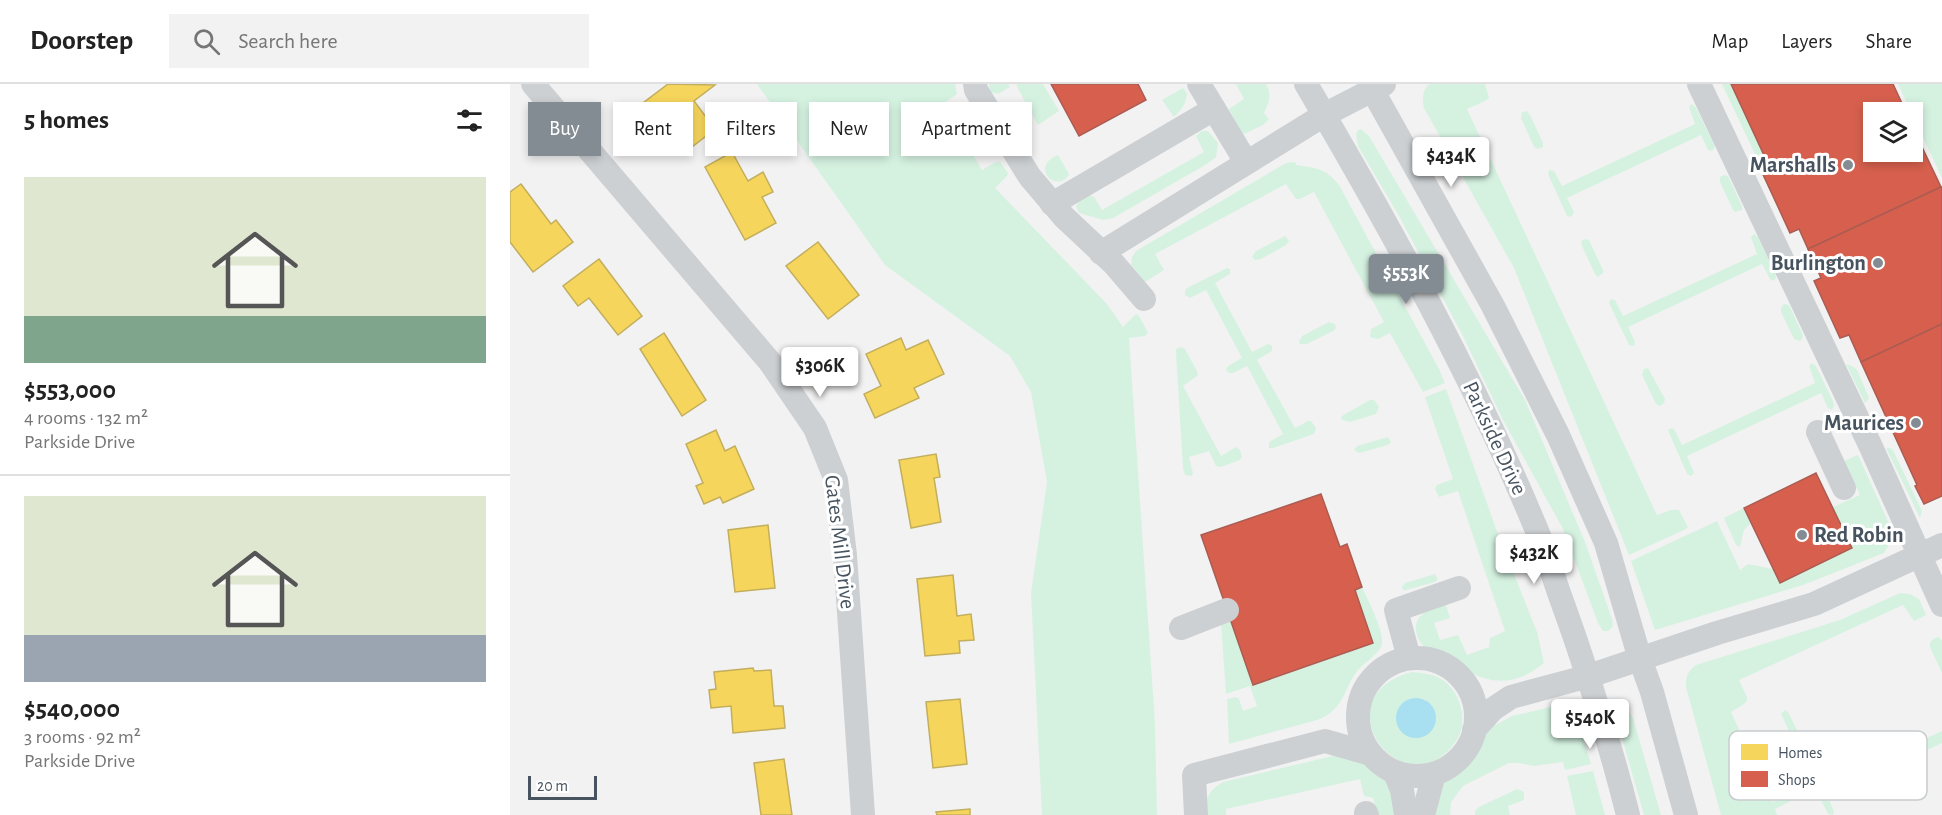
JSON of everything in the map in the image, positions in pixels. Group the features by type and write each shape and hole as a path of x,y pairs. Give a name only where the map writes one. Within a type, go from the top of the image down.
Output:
{"street":[{"name":"Gates Mill Drive","path":"532,84 770,362 815,428 836,480 845,555 863,815"},
{"path":"975,84 976,90 1030,177 1064,217 1114,264 1144,299"},
{"path":"1199,84 1246,162"},
{"name":"Parkside Drive","path":"1306,84 1396,241 1476,394 1536,527 1589,676 1628,815"},
{"path":"1699,84 1871,447 1942,605"},
{"path":"1101,253 1246,162 1375,86 1493,306 1558,435 1606,543 1640,659 1651,687 1686,815"},
{"path":"1053,204 1214,109"},
{"path":"1818,432 1844,488"},
{"path":"1474,730 1493,709 1511,698 1589,676 1814,604 1942,545"},
{"path":"1409,658 1396,610 1459,588"},
{"path":"1181,628 1227,610"},
{"path":"1464,681 1473,699 1476,717 1474,730 1464,753 1450,766 1434,774 1415,776 1395,773 1379,762 1366,748 1359,729 1359,706 1364,690 1376,674 1392,663 1409,658 1431,659 1449,667 1464,681 1485,693 1511,698"},
{"path":"1325,741 1359,706"},
{"path":"1196,815 1194,775 1325,741 1371,754"},
{"path":"1395,773 1402,790 1406,815"},
{"path":"1423,815 1434,774"}],"green space":[{"path":"757,84 955,84 957,94 946,102 901,102 901,156 974,156 982,170 1000,162 1008,173 995,188 1107,304 1123,327 1136,314 1139,316 1148,333 1145,336 1129,338 1155,724 1157,815 1042,815 1031,593 1047,482 1031,392 1010,356 885,265 797,141 797,102 770,102"},
{"path":"989,84 1008,84 1010,87 998,94 990,92"},
{"path":"1043,84 1059,111 1038,125 1032,114 1032,102 1025,102 1016,85"},
{"path":"1236,84 1266,84 1269,92 1264,113 1269,119 1263,125 1244,134 1240,131 1229,109 1244,99"},
{"path":"1429,84 1485,84 1489,98 1467,109 1657,515 1679,510 1688,527 1686,529 1629,555 1514,268 1424,108 1423,95"},
{"path":"1722,84 1731,84 1768,164 1761,167"},
{"path":"1898,84 1942,84 1942,178 1923,137 1923,102 1906,102"},
{"path":"1183,88 1187,93 1186,100 1174,117 1162,100"},
{"path":"1692,104 1713,142 1715,147 1712,151 1708,150 1701,135 1567,198 1574,212 1571,217 1567,216 1548,174 1549,170 1554,171 1562,186 1695,124 1689,107"},
{"path":"1527,111 1543,143 1543,147 1538,149 1534,147 1521,118 1522,112"},
{"path":"1361,129 1369,136 1525,400 1585,542 1612,619 1613,626 1608,631 1603,631 1598,623 1563,529 1503,420 1462,334 1399,216 1358,146 1356,134"},
{"path":"1202,131 1208,131 1218,143 1216,157 1207,164 1113,218 1103,220 1079,213 1076,206 1088,195 1094,197 1102,210 1204,152 1196,136"},
{"path":"1058,155 1069,174 1064,180 1058,182 1048,177 1045,172 1049,160"},
{"path":"1295,162 1296,165 1325,172 1339,185 1445,383 1423,392 1390,333 1378,339 1370,337 1371,329 1384,322 1314,192 1296,199 1286,184 1155,254 1164,270 1145,282 1131,265 1136,251 1286,163"},
{"path":"1728,176 1742,210 1735,212 1733,210 1720,182 1720,177"},
{"path":"1754,234 1758,237 1775,271 1774,281 1770,279 1762,264 1628,327 1635,342 1634,346 1629,345 1609,303 1611,299 1615,300 1623,316 1757,254 1751,237"},
{"path":"1285,236 1289,241 1286,245 1261,259 1255,260 1252,257 1256,251"},
{"path":"1584,239 1589,240 1603,270 1598,277 1582,246 1581,242"},
{"path":"1227,268 1230,269 1230,274 1215,283 1252,352 1268,344 1272,346 1272,351 1257,360 1295,428 1311,421 1316,428 1314,434 1269,448 1269,442 1283,434 1247,366 1233,373 1226,370 1228,366 1242,358 1206,290 1190,298 1185,295 1187,288"},
{"path":"1784,304 1789,305 1803,335 1800,341 1794,339 1781,312"},
{"path":"1329,322 1335,324 1336,328 1333,331 1307,344 1300,344 1302,336"},
{"path":"1181,347 1185,349 1198,373 1183,386 1221,456 1236,447 1240,450 1242,457 1240,460 1220,467 1216,466 1209,451 1189,457 1192,476 1185,475 1183,468 1176,353 1176,349"},
{"path":"1812,363 1816,366 1833,401 1832,410 1828,408 1821,393 1687,456 1694,473 1691,476 1687,474 1668,430 1674,429 1682,445 1815,383 1809,366"},
{"path":"1846,364 1857,370 1869,399 1865,403"},
{"path":"1648,368 1665,399 1660,406 1656,404 1642,375 1644,369"},
{"path":"1446,389 1498,534 1537,632 1544,663 1516,679 1497,681 1477,676 1447,657 1428,650 1417,635 1416,626 1420,617 1429,610 1446,605 1450,618 1434,623 1440,640 1458,635 1467,655 1489,647 1490,638 1505,631 1458,491 1439,497 1435,489 1437,485 1453,479 1425,397"},
{"path":"1374,400 1379,407 1376,414 1350,422 1342,420 1341,417 1345,414"},
{"path":"1388,437 1391,442 1388,445 1359,453 1354,450 1357,446"},
{"path":"1886,448 1893,450 1922,511 1920,518"},
{"path":"1858,455 1892,530 1891,541 1884,553 1803,585 1655,630 1631,561 1717,521 1740,570 1748,564 1773,569 1852,548 1833,507 1860,495 1844,461"},
{"path":"1744,508 1751,523 1744,530 1740,547 1736,545 1724,518"},
{"path":"1435,574 1438,579 1435,582 1403,590 1405,583"},
{"path":"1362,587 1378,624 1382,644 1357,671 1337,706 1326,716 1317,720 1229,744 1227,699 1236,697 1239,699 1243,711 1257,706 1250,686 1226,694 1221,623 1230,619 1253,685 1373,643 1355,590"},
{"path":"1900,593 1910,594 1919,599 1926,615 1914,621 1903,605 1739,680 1747,700 1731,712 1740,731 1729,731 1729,800 1791,801 1775,809 1777,815 1721,815 1686,687 1688,674 1696,665 1840,620"},
{"path":"1938,637 1942,640 1942,673 1930,647 1932,640"},
{"path":"1416,672 1440,678 1454,692 1461,708 1460,733 1456,741 1436,760 1414,765 1395,758 1379,744 1371,724 1372,704 1385,685","holes":["1424,699 1433,707 1436,720 1400,729 1396,716"]},
{"path":"1559,705 1573,707 1591,764 1565,770 1563,762 1534,766 1509,763 1463,786 1451,802 1450,815 1432,815 1442,784 1460,772 1490,728 1512,716"},
{"path":"1620,708 1628,710 1633,718 1661,815 1644,815 1618,724"},
{"path":"1785,710 1788,712 1798,731 1789,731 1781,714"},
{"path":"1942,731 1942,743 1927,750 1927,738"},
{"path":"1337,755 1358,760 1396,783 1399,815 1378,815 1373,798 1364,796 1360,779 1226,809 1226,815 1205,815 1209,796 1223,782"},
{"path":"1593,771 1605,815 1576,815 1567,776"},
{"path":"1517,789 1524,792 1524,800 1508,806 1510,815 1475,815 1479,807"},
{"path":"1821,800 1829,800 1834,812 1833,815 1828,814"}],"water":[{"path":"1416,698 1430,704 1436,718 1430,732 1416,738 1402,732 1396,718 1402,704"}],"building: Homes":[{"path":"668,84 715,85 694,101 705,116 705,137 693,146 693,102 644,102"},
{"path":"725,156 734,156 748,181 763,172 773,192 762,197 776,223 745,240 705,167"},
{"path":"521,184 551,224 556,220 573,242 533,272 510,242 510,192"},
{"path":"818,242 859,295 828,319 786,266"},
{"path":"599,259 642,316 618,335 589,298 578,306 563,286"},
{"path":"664,333 706,400 682,416 640,349"},
{"path":"901,338 906,350 928,340 944,374 914,388 919,398 875,418 864,394 881,386 866,354"},
{"path":"716,430 725,451 735,446 754,489 723,503 720,497 704,504 696,486 703,483 686,444"},
{"path":"936,454 940,477 934,478 941,522 911,528 899,460"},
{"path":"768,525 775,588 735,592 728,530"},
{"path":"953,575 957,616 971,614 974,640 959,641 960,653 925,656 917,579"},
{"path":"753,668 754,671 771,670 774,706 783,706 785,728 733,733 731,706 711,708 709,690 716,689 714,672"},
{"path":"960,699 967,764 933,768 926,702"},
{"path":"784,759 792,815 761,815 754,763"},
{"path":"970,809 970,815 937,815 936,812"}],"building: Shops":[{"path":"1051,84 1138,84 1146,100 1079,136"},
{"name":"Marshalls","path":"1731,84 1893,84 1901,102 1863,102 1863,162 1923,162 1923,149 1941,187 1808,249 1799,229 1790,233 1760,168 1768,164"},
{"name":"Burlington","path":"1942,187 1942,324 1861,362 1849,335 1840,338 1814,281 1821,278 1808,249"},
{"name":"Maurices","path":"1942,324 1942,496 1924,504 1861,362"},
{"name":"Red Robin","path":"1816,473 1852,548 1780,583 1744,508"},
{"path":"1321,494 1340,547 1347,544 1362,587 1355,590 1373,643 1253,685 1201,535"}],"place":[{"name":"Marshalls","path":"1848,165"},
{"name":"Burlington","path":"1878,263"},
{"name":"Maurices","path":"1916,423"},
{"name":"Red Robin","path":"1802,535"}]}
